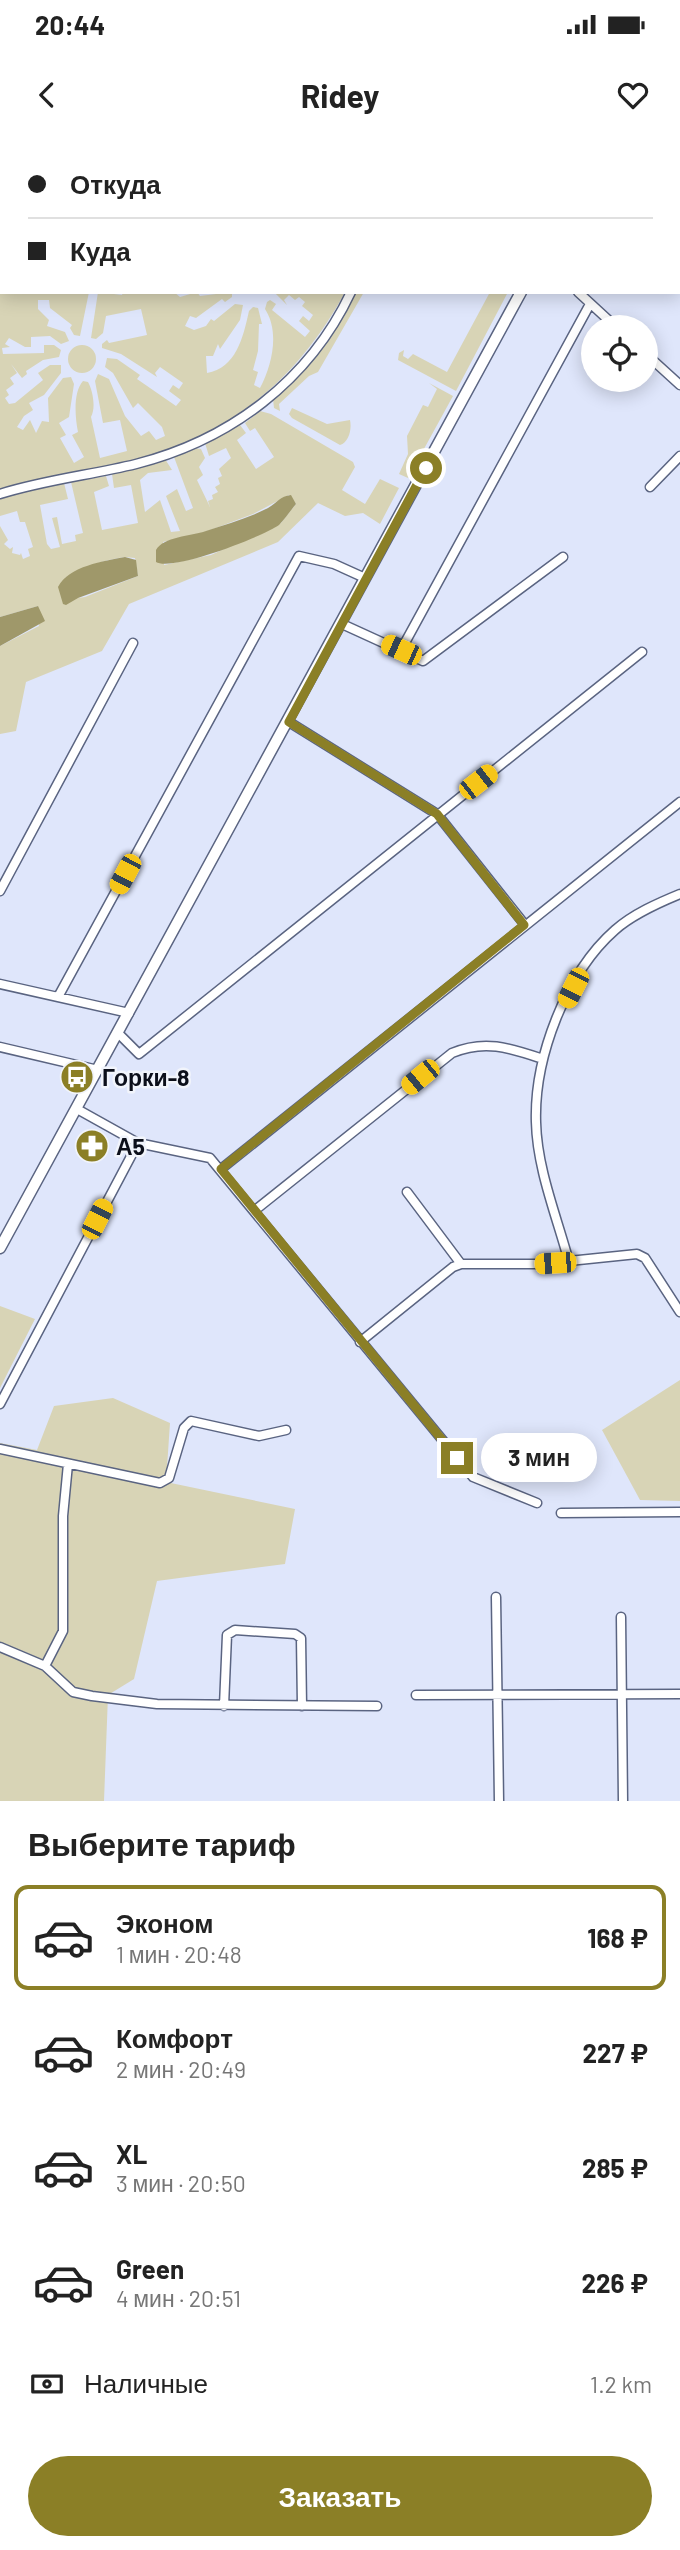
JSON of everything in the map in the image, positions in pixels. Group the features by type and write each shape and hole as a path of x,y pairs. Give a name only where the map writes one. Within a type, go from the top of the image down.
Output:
{"street":[{"path":"0,494 153,459 227,429 265,402 301,368 327,333 350,294"},
{"path":"0,1248 520,294"},
{"path":"580,294 602,315"},
{"path":"401,650 590,304"},
{"path":"658,365 680,385"},
{"path":"650,487 680,456"},
{"path":"58,997 299,555 334,564 365,578"},
{"path":"342,624 423,662 563,557"},
{"path":"0,891 133,643"},
{"path":"119,1034 139,1054 642,652"},
{"path":"289,722 437,814 524,925"},
{"path":"221,1169 680,802"},
{"path":"569,1262 538,1147 537,1100 543,1059 568,997 598,947 616,929 680,894"},
{"path":"0,984 129,1013"},
{"path":"254,1211 452,1054 475,1045 499,1045 543,1059"},
{"path":"0,1047 98,1070"},
{"path":"76,1109 138,1143 210,1158 473,1477 537,1503"},
{"path":"0,1404 138,1143"},
{"path":"407,1192 461,1265"},
{"path":"360,1342 453,1267 461,1265 569,1262 637,1254 645,1258 680,1312"},
{"path":"0,1448 160,1483 169,1478 184,1428 191,1421 259,1436 286,1430"},
{"path":"45,1666 63,1631 64,1516 68,1464"},
{"path":"561,1513 680,1512"},
{"path":"496,1597 499,1801"},
{"path":"621,1617 623,1801"},
{"path":"224,1706 227,1635 234,1630 295,1634 301,1639 302,1706"},
{"path":"0,1647 45,1666 73,1692 83,1694 157,1704 377,1706"},
{"path":"416,1695 680,1694"}],"shaded area":[{"path":"0,294 89,294 80,336 74,335 70,328 72,325 50,308 49,300 38,300 38,309 49,320 47,326 65,332 69,341 61,344 50,336 31,337 31,347 25,347 9,338 5,344 10,347 2,348 3,354 44,353 44,345 54,345 61,350 59,357 43,360 26,371 27,374 22,378 11,364 17,373 10,378 14,384 6,390 9,395 5,398 9,404 15,403 43,380 38,373 50,365 61,365 61,373 44,395 29,403 33,410 24,416 17,427 23,430 30,420 36,433 42,421 49,422 48,398 63,378 71,377 74,384 69,417 59,423 66,435 60,438 74,463 84,457 72,435 78,432 76,398 83,381 88,382 92,395 91,417 100,458 127,451 120,420 103,423 95,381 98,374 109,379 125,416 141,436 149,431 156,440 165,436 162,427 138,403 133,408 113,373 105,367 107,358 117,359 140,375 137,379 176,406 181,400 169,391 173,385 179,389 183,383 160,367 155,373 157,377 121,354 102,348 102,344 107,340 109,343 147,335 141,309 106,316 103,333 96,339 91,338 98,294 176,294 180,297 190,294 232,294 225,302 222,299 196,318 190,316 185,326 194,330 206,326 211,319 214,321 235,304 243,305 240,320 220,349 218,344 213,356 206,356 207,373 225,365 231,358 241,341 249,311 253,307 258,308 262,324 259,324 258,351 253,370 258,372 254,385 260,388 273,349 270,318 265,309 267,302 270,300 276,304 272,310 305,337 310,331 299,321 303,316 309,321 313,315 302,306 305,302 299,297 295,300 289,295 284,300 287,305 276,294 344,294 328,321 288,372 265,394 212,430 151,455 0,489"},
{"path":"353,294 363,294 318,372 309,376 279,404 280,411 274,408 273,399 312,360"},
{"path":"489,294 507,294 456,391 398,360 399,353 404,350 403,356 408,359 413,354 447,372"},
{"path":"82,345 92,349 96,359 92,369 82,373 72,369 68,359 72,349"},
{"path":"429,383 453,396 408,478 399,474 408,454 407,436 423,405 428,407 437,389"},
{"path":"292,408 327,424 350,420 348,438 340,445 292,418 289,414"},
{"path":"260,411 271,414 353,462 355,467 342,490 365,504 380,479 399,488 380,524 363,513 345,516 318,503 278,542 129,604 102,651 26,682 16,731 0,734 0,646 39,626 38,606 0,617 0,526 8,540 4,544 10,549 13,547 12,553 21,553 23,559 30,556 28,549 33,547 25,522 20,522 17,511 0,516 0,497 64,483 68,499 40,505 47,544 51,549 60,547 52,518 57,517 62,544 76,541 75,535 83,533 71,482 106,476 109,486 94,492 102,530 138,523 131,485 114,488 112,474 165,459 172,470 148,473 140,480 145,512 160,500 171,532 180,531 166,496 177,489 186,511 193,508 174,457 195,448 201,449 205,458 199,467 203,475 197,480 210,507 208,501 218,492 215,487 220,484 218,478 222,476 219,469 231,458 226,448 209,456 205,443 240,425 246,433 237,440 256,469 274,457 255,428 250,431 245,423","holes":["289,495 296,504 281,523 211,555 164,565 163,542 205,532 253,514","125,557 135,558 138,576 85,597 78,598 65,578 94,564"]},
{"path":"291,495 296,504 279,525 269,530 237,545 197,558 165,564 156,562 156,550 165,542 245,518"},
{"path":"125,557 136,560 138,576 63,604 58,587 70,574 107,560"},
{"path":"38,606 45,621 0,646 0,617"},
{"path":"0,1306 35,1319 0,1388"},
{"path":"680,1380 680,1501 640,1500 602,1430"},
{"path":"113,1398 170,1423 166,1482 295,1509 285,1564 157,1581 134,1679 108,1695 104,1801 0,1801 0,1443 37,1450 54,1406"}],"place":[{"name":"Горки-8","path":"77,1077"},
{"name":"А5","path":"92,1146"}],"route":[{"path":"426,468 289,722 437,814 524,925 221,1169 457,1458"}]}
